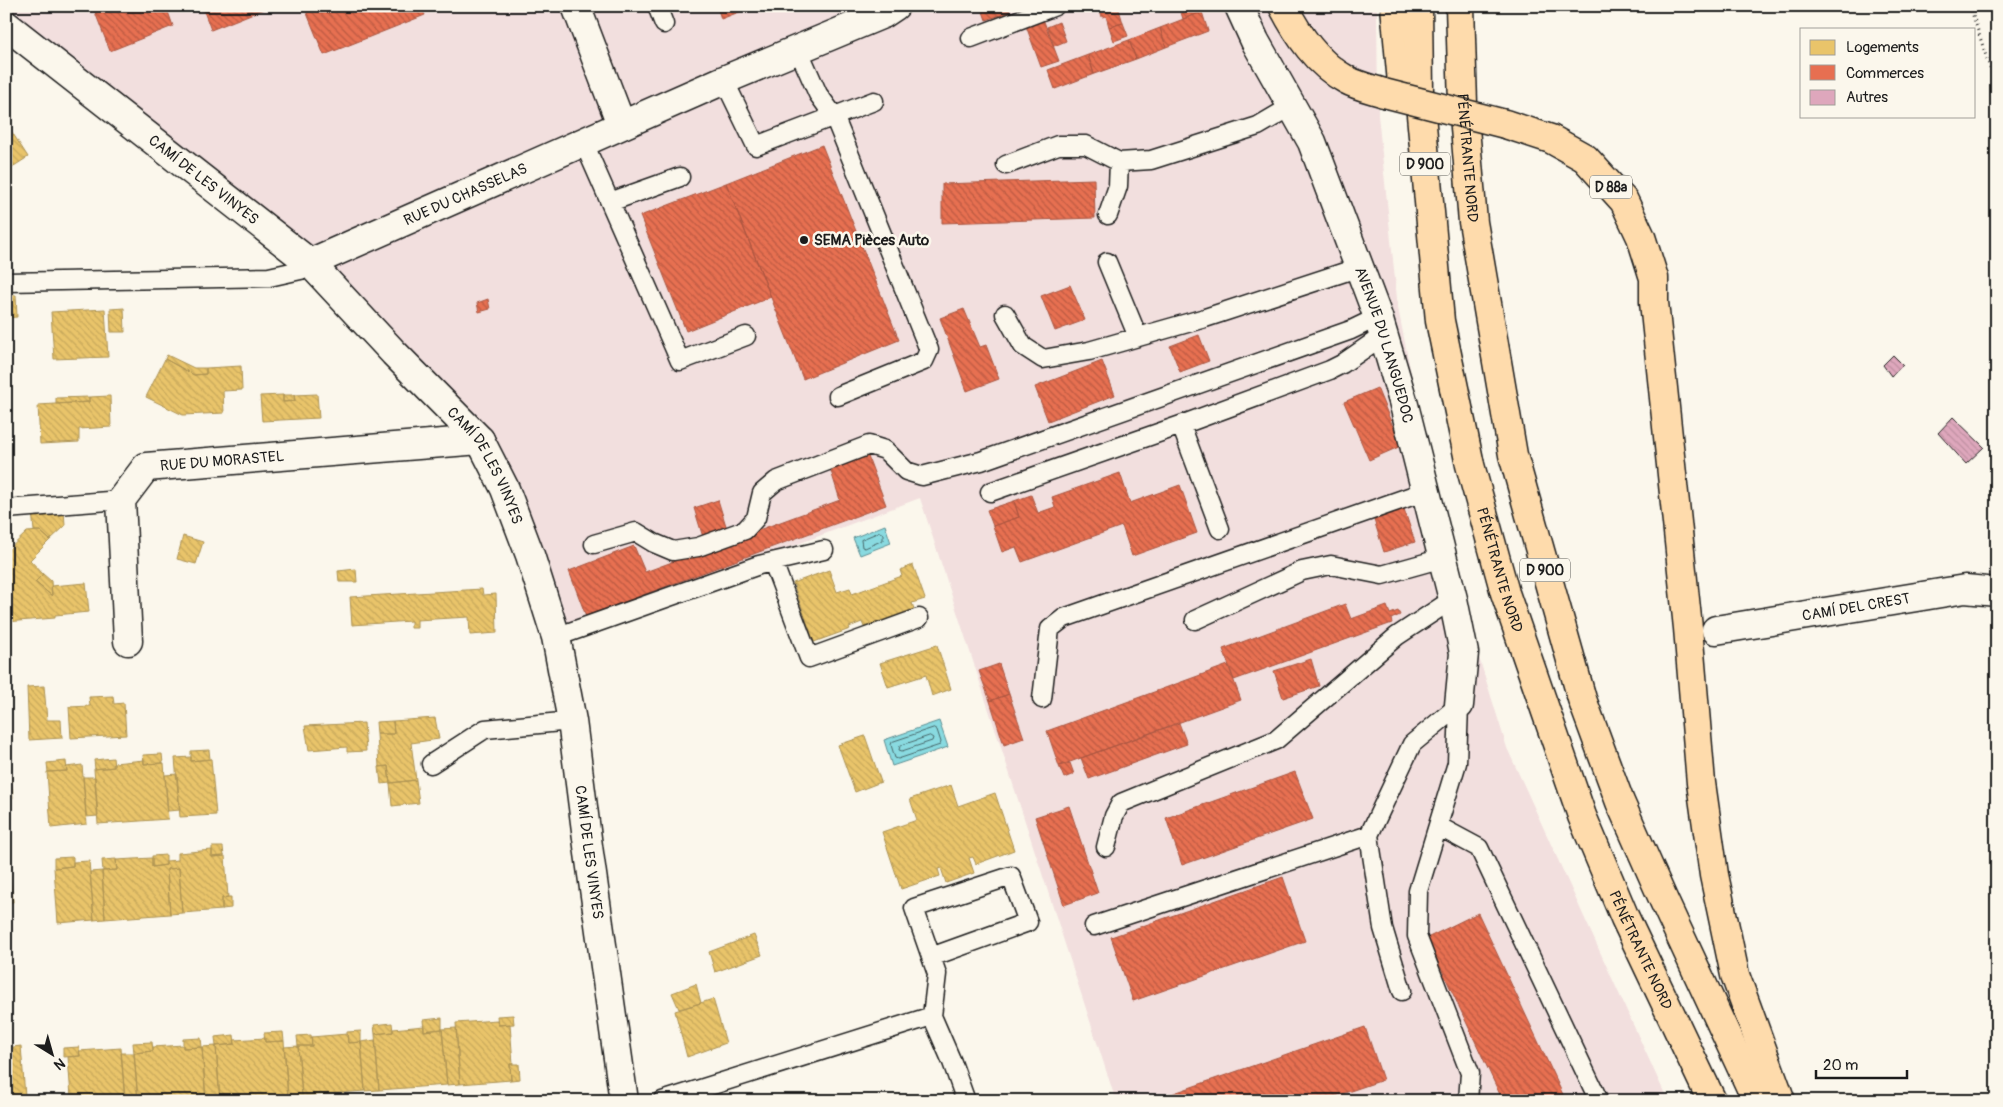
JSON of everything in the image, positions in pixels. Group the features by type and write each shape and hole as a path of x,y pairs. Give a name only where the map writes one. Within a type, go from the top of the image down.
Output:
{"highway":[{"name":"D 88a","path":"1283,6 1298,35 1323,63 1347,80 1384,93 1552,138 1585,158 1624,201 1641,238 1654,278 1654,302 1688,628 1701,783 1714,875 1735,975 1781,1101"},
{"path":"1395,6 1401,79 1440,321"},
{"name":"PÉNÉTRANTE NORD","path":"1418,6 1419,93 1440,321 1470,465 1505,593 1579,807 1625,918 1712,1101"},
{"name":"PÉNÉTRANTE NORD","path":"1460,6 1463,104 1473,222 1513,455 1582,699 1620,802 1757,1101"}],"street":[{"path":"576,6 621,124"},
{"name":"RUE DU CHASSELAS","path":"312,265 621,124 883,14 894,6"},
{"name":"AVENUE DU LANGUEDOC","path":"1239,6 1255,41 1312,142 1381,326 1404,401 1454,599 1464,653 1459,705"},
{"name":"CAMÍ DE LES VINYES","path":"6,25 312,265 394,353 480,440 505,489 530,555 556,637 572,721 620,1100"},
{"name":"RUE DU MORASTEL","path":"121,500 146,467 480,440"},
{"path":"121,500 128,641"},
{"name":"CAMÍ DEL CREST","path":"1716,630 1965,589 1997,592"}],"lane":[{"path":"656,6 664,24"},
{"path":"971,38 1055,6"},
{"path":"798,49 818,94 834,116 929,350 924,361 838,396"},
{"path":"724,80 756,146 874,102"},
{"path":"1006,166 1058,144 1086,145 1120,162 1152,160 1258,126 1292,106"},
{"path":"584,141 680,361 746,336"},
{"path":"1108,215 1118,186 1120,162"},
{"path":"610,202 680,177"},
{"path":"1107,262 1138,337"},
{"path":"6,282 269,277 312,265"},
{"path":"1005,314 1023,346 1043,359 1090,351 1205,318 1360,267"},
{"path":"990,492 1330,370 1342,364 1381,326"},
{"path":"594,544 636,532 654,543 673,551 698,547 745,530 756,518 762,493 776,481 869,445 885,450 906,471 922,476 980,461 1351,330 1381,326"},
{"path":"1181,425 1220,529"},
{"path":"1042,699 1050,629 1064,618 1426,491"},
{"path":"6,509 121,500"},
{"path":"556,637 759,566 824,550"},
{"path":"1195,620 1302,571 1331,565 1382,575 1443,558"},
{"path":"773,562 809,658 919,618"},
{"path":"1106,847 1114,816 1121,803 1276,740 1397,636 1454,599"},
{"path":"1459,705 1457,763 1418,891 1417,936 1470,1073 1468,1101"},
{"path":"1402,991 1383,928 1369,836 1412,744 1459,705"},
{"path":"431,764 485,730 572,721"},
{"path":"1438,826 1479,848 1599,1101"},
{"path":"1094,926 1369,836"},
{"path":"931,957 1028,922 1011,876 914,908 931,957 937,974 932,1016 966,1101"},
{"path":"662,1101 932,1016"}],"path":[{"path":"1970,6 1997,90"}],"shaded area":[{"path":"6,6 1377,6 1378,115 1398,308 1447,554 1507,748 1668,1101 1116,1101 920,498 569,630 471,422 6,12"}],"water":[{"path":"885,525 891,543 860,555 853,538"},
{"path":"939,721 948,747 892,766 884,740"}],"building: Logements":[{"path":"6,123 28,157 6,171"},
{"path":"6,295 16,295 17,317 6,318"},
{"path":"124,308 125,332 111,332 110,309"},
{"path":"105,309 108,357 54,359 51,312"},
{"path":"167,355 194,368 206,368 206,374 194,375 165,359"},
{"path":"165,359 194,375 206,374 206,368 241,366 242,390 223,391 224,413 183,415 146,397"},
{"path":"317,394 319,418 262,421 260,396 283,395 283,402 295,401 294,395"},
{"path":"283,395 294,395 295,401 283,402"},
{"path":"110,396 111,427 79,429 79,442 40,444 38,405 89,402 89,397"},
{"path":"89,397 89,402 56,404 56,398"},
{"path":"64,509 65,526 50,540 40,531 34,531 32,511"},
{"path":"40,531 50,540 30,560 43,574 35,582 52,596 51,586 86,583 89,612 55,615 55,618 6,622 6,552 27,532"},
{"path":"183,536 203,542 196,564 177,559"},
{"path":"913,565 925,599 912,603 914,609 864,627 862,622 849,627 850,629 814,642 793,583 829,570 837,592 850,588 852,594 902,576 900,570"},
{"path":"356,569 357,582 339,582 338,571"},
{"path":"43,574 51,581 52,596 35,582"},
{"path":"482,589 483,595 496,594 497,633 470,635 469,617 417,620 417,628 411,628 411,621 352,625 350,597"},
{"path":"937,645 951,689 932,696 926,675 888,687 880,663"},
{"path":"44,686 47,720 61,720 62,738 29,740 27,687"},
{"path":"113,696 114,704 124,703 126,735 71,738 69,707 90,706 89,697"},
{"path":"435,718 439,739 411,743 416,780 390,783 388,766 379,767 377,734 394,734 393,721"},
{"path":"393,721 394,734 377,734 376,722"},
{"path":"364,723 366,751 347,752 347,747 309,750 305,726"},
{"path":"6,731 13,798 6,799"},
{"path":"865,736 881,782 855,792 838,745"},
{"path":"209,750 210,759 191,761 191,751"},
{"path":"162,754 163,763 144,764 143,755"},
{"path":"191,757 191,761 211,759 216,815 180,817 175,758"},
{"path":"113,758 114,767 95,769 94,760"},
{"path":"144,760 144,764 164,763 168,819 98,824 94,769 114,767 114,763"},
{"path":"66,761 67,771 48,772 47,763"},
{"path":"82,765 87,824 51,828 47,772 67,771 66,767"},
{"path":"388,766 390,783 381,784 379,767"},
{"path":"177,774 180,810 168,811 165,775"},
{"path":"83,777 95,777 98,816 86,817"},
{"path":"416,780 419,803 392,806 390,783"},
{"path":"951,785 958,806 995,793 1014,850 976,864 973,857 969,858 974,873 946,883 941,868 938,869 940,876 901,889 882,832 917,820 910,799"},
{"path":"6,840 13,902 6,903"},
{"path":"212,847 223,847 224,856 212,857"},
{"path":"212,850 212,857 225,856 228,897 222,898 222,910 182,913 179,868 167,869 170,914 105,919 102,871 117,870 116,860 152,858 152,867 166,865 166,861 178,860 178,853"},
{"path":"166,855 166,865 152,867 152,856"},
{"path":"73,857 73,866 54,868 54,858"},
{"path":"116,859 117,870 103,871 102,860"},
{"path":"89,861 94,920 58,923 54,868 73,866 73,862"},
{"path":"179,868 182,913 170,914 167,869"},
{"path":"102,871 105,919 94,920 90,872"},
{"path":"231,897 231,908 222,909 222,898"},
{"path":"754,935 762,955 715,972 709,952"},
{"path":"696,984 701,1003 679,1009 672,993"},
{"path":"713,999 726,1043 687,1057 675,1011"},
{"path":"513,1015 514,1024 498,1025 497,1016"},
{"path":"442,1018 442,1029 424,1031 423,1020"},
{"path":"497,1020 498,1025 510,1024 513,1064 510,1064 511,1080 460,1084 456,1023"},
{"path":"392,1023 393,1032 375,1034 374,1025"},
{"path":"424,1026 424,1031 442,1029 447,1085 379,1090 375,1034 393,1032 393,1029"},
{"path":"456,1028 460,1084 447,1085 442,1029"},
{"path":"361,1031 361,1042 348,1043 347,1032"},
{"path":"283,1032 284,1041 265,1042 264,1033"},
{"path":"347,1034 348,1043 361,1042 365,1091 302,1096 298,1046 312,1046 311,1037"},
{"path":"234,1035 235,1044 216,1046 215,1037"},
{"path":"311,1035 312,1046 298,1046 297,1036"},
{"path":"201,1038 202,1047 183,1048 183,1039"},
{"path":"265,1038 265,1042 284,1041 288,1097 220,1101 216,1046 235,1044 234,1040"},
{"path":"375,1040 379,1090 365,1091 361,1042"},
{"path":"152,1042 153,1051 134,1053 133,1043"},
{"path":"183,1045 183,1048 202,1047 206,1101 138,1101 134,1053 153,1051 153,1047"},
{"path":"21,1046 25,1096 6,1097 6,1048"},
{"path":"216,1046 220,1101 206,1101 202,1047"},
{"path":"298,1046 302,1096 288,1097 284,1047"},
{"path":"79,1047 80,1056 63,1057 63,1048"},
{"path":"121,1048 125,1101 74,1101 74,1097 71,1097 68,1057 80,1056 79,1051"},
{"path":"121,1053 134,1053 138,1101 125,1101"},
{"path":"510,1064 519,1064 520,1079 511,1080"}],"building: Commerces":[{"path":"82,6 166,6 173,26 110,51 93,7 84,10"},
{"path":"202,6 271,6 211,30"},
{"path":"304,6 421,6 425,15 324,55"},
{"path":"717,6 752,6 752,7 721,19"},
{"path":"981,6 1008,6 1010,12 986,20"},
{"path":"1099,6 1118,6 1123,23 1109,27 1106,16 1102,17"},
{"path":"1179,6 1200,6 1202,12 1183,19"},
{"path":"1202,12 1208,31 1166,47 1160,28"},
{"path":"1043,19 1059,61 1041,67 1026,26"},
{"path":"1059,22 1066,41 1054,46 1047,27"},
{"path":"1123,23 1128,36 1114,41 1109,27"},
{"path":"1160,28 1166,47 1136,59 1129,40"},
{"path":"1129,40 1136,59 1094,74 1088,55"},
{"path":"1088,55 1094,74 1055,89 1048,70"},
{"name":"SEMA Pièces Auto","path":"822,145 899,340 803,379 726,183"},
{"path":"1094,179 1095,218 942,223 942,184"},
{"path":"726,183 771,297 686,331 640,216"},
{"path":"1070,285 1085,320 1055,331 1041,296"},
{"path":"488,299 490,309 479,312 477,303"},
{"path":"964,309 980,347 986,345 999,379 967,391 940,318"},
{"path":"1199,335 1209,361 1180,372 1170,346"},
{"path":"1102,361 1115,395 1048,421 1035,387"},
{"path":"1377,388 1401,446 1369,460 1344,402"},
{"path":"867,454 886,505 586,616 569,571 634,546 645,572 840,500 830,468"},
{"path":"1120,473 1130,503 1180,485 1197,533 1132,556 1122,526 1022,562 1016,547 1002,552 993,526 1019,517 1014,501 1031,495 1038,513 1055,507 1052,497"},
{"path":"718,500 727,529 703,537 694,508"},
{"path":"1014,501 1019,517 993,526 987,510"},
{"path":"1404,509 1415,542 1384,552 1374,520"},
{"path":"1345,604 1351,619 1387,606 1390,614 1398,611 1400,615 1391,619 1392,623 1234,680 1223,649"},
{"path":"1311,659 1319,686 1283,698 1274,671"},
{"path":"999,664 1009,694 990,701 979,671"},
{"path":"1228,665 1241,700 1059,766 1047,731"},
{"path":"1009,694 1024,738 1004,745 990,701"},
{"path":"1179,723 1187,744 1089,779 1081,758"},
{"path":"1070,763 1074,774 1064,778 1059,766"},
{"path":"1295,772 1313,819 1182,865 1166,818"},
{"path":"1069,806 1098,893 1064,905 1035,817"},
{"path":"1283,877 1305,941 1133,1001 1111,937"},
{"path":"1478,913 1566,1101 1503,1101 1427,938"},
{"path":"1365,1027 1383,1080 1321,1101 1151,1101"}],"building: Autres":[{"path":"1893,355 1903,365 1891,376 1883,365"},
{"path":"1953,417 1984,447 1966,464 1938,433"}],"place":[{"name":"SEMA Pièces Auto","path":"804,240"}]}
